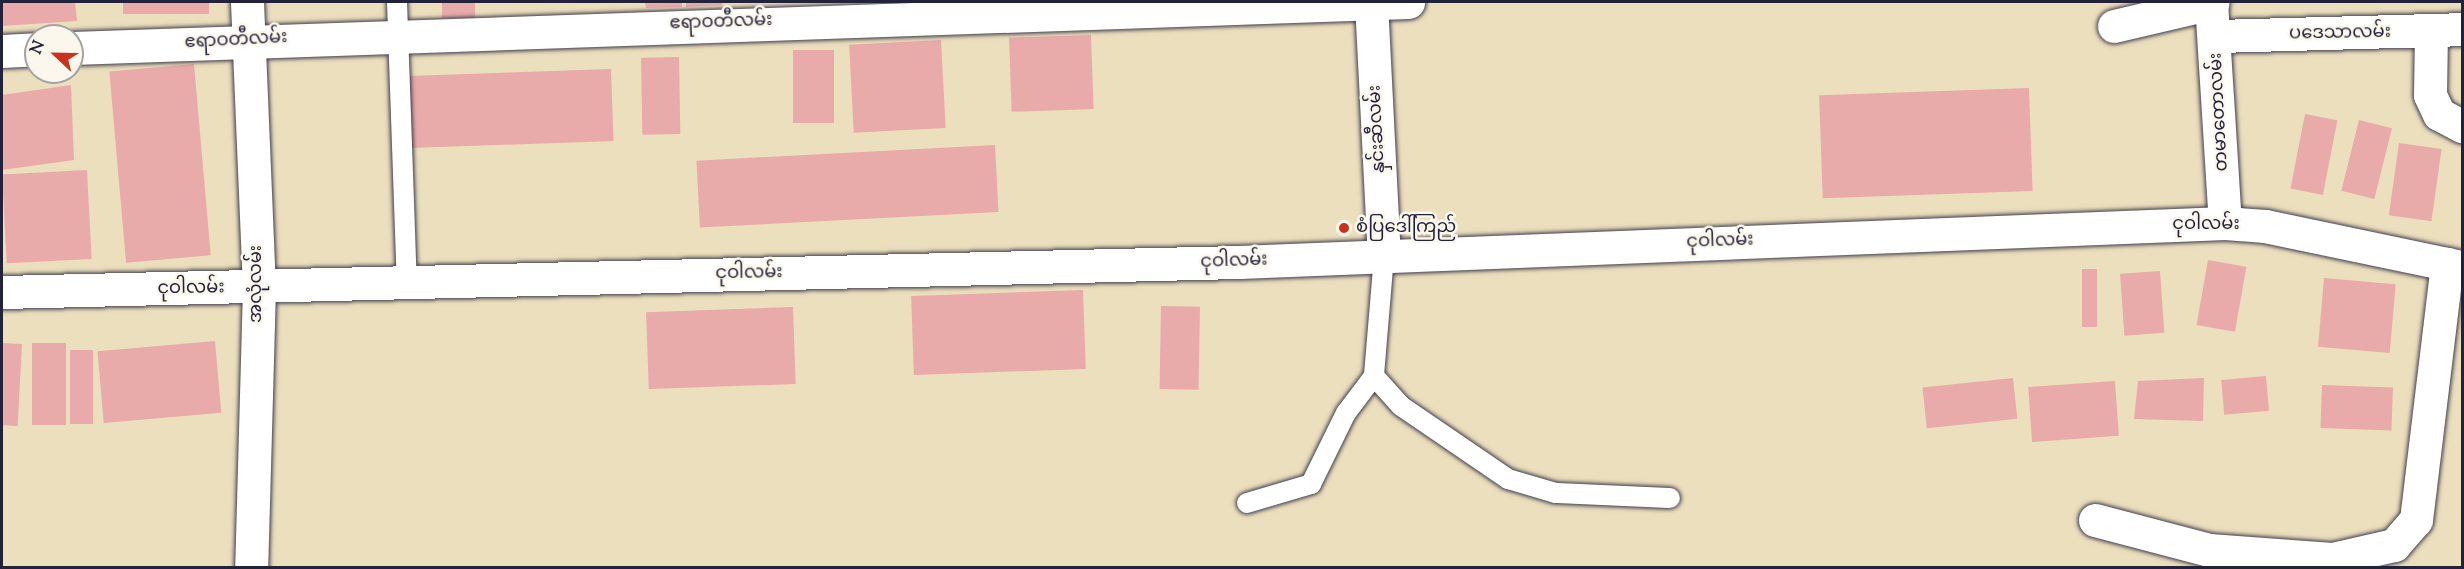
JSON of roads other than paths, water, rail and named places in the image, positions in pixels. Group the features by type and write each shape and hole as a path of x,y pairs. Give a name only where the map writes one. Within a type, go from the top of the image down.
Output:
{"street":[{"name":"အလုံလမ်း","path":"247,2 259,288 251,567"},
{"name":"ဧရာဝတီလမ်း","path":"84,48 249,41 397,17 1408,2"},
{"path":"2114,26 2212,2"},
{"name":"တမာတောလမ်း","path":"2212,2 2217,36 2225,223"},
{"name":"နှင်းဆီလမ်း","path":"1371,3 1384,256"},
{"name":"ပဒေသာလမ်း","path":"2217,36 2431,32 2463,29"},
{"path":"2431,32 2430,95 2439,114 2463,126"},
{"path":"2,51 24,50"},
{"name":"ငုဝါလမ်း","path":"2,292 259,288 1384,256 2225,223 2455,265"},
{"path":"2095,520 2209,550 2332,558 2394,545 2416,520 2455,265"}],"lane":[{"path":"397,17 407,282"},
{"path":"1247,503 1311,484 1346,413 1374,376 1384,256"},
{"path":"1374,376 1401,406 1508,479 1556,494 1671,498"}],"place":[{"name":"စံပြဒေါ်ကြည်","path":"1344,228"}]}
